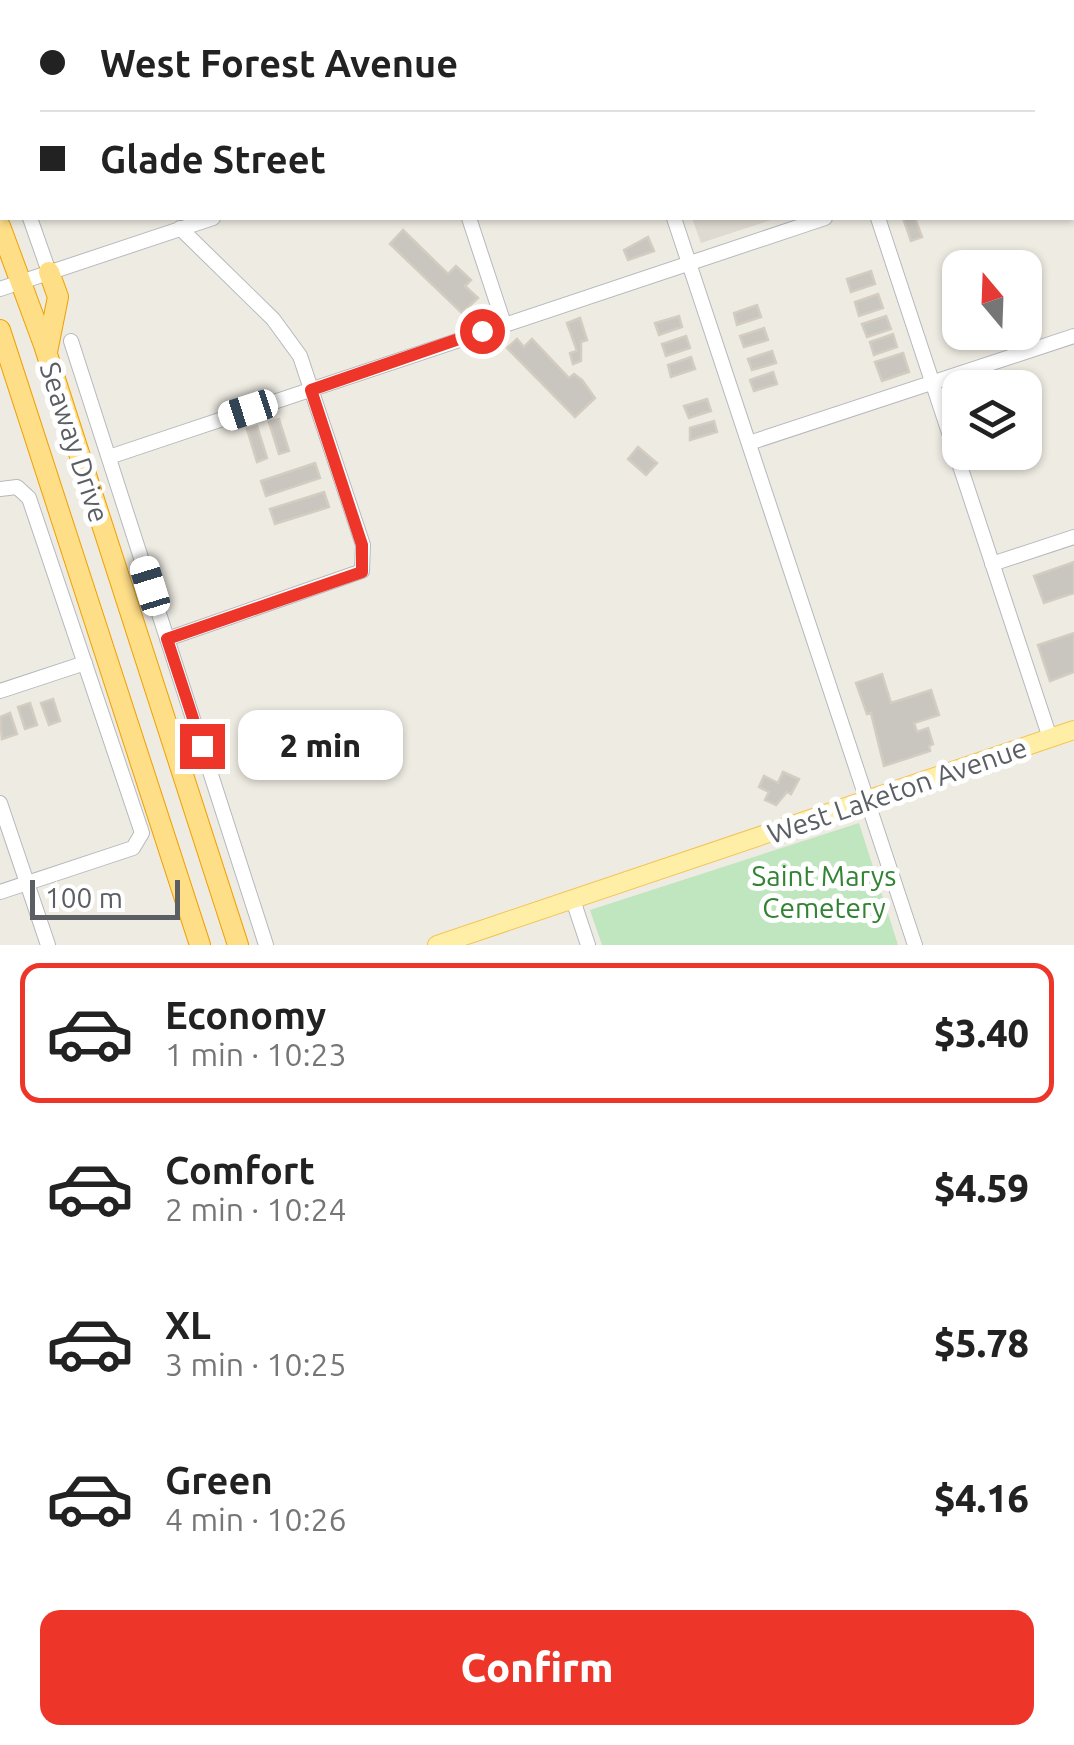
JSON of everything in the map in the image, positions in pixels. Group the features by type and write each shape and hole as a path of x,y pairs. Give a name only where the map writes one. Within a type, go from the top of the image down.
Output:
{"highway":[{"name":"Seaway Drive","path":"0,226 10,285 46,354 238,945"},
{"path":"46,354 58,297 49,272"},
{"path":"0,327 9,332 75,530 89,534 100,520"},
{"name":"Seaway Drive","path":"0,327 200,945"},
{"path":"146,779 156,764 164,764 172,771 229,945"}],"main road":[{"name":"West Laketon Avenue","path":"437,945 1074,730"}],"street":[{"path":"31,220 49,272"},
{"path":"10,285 206,220"},
{"path":"470,220 504,324"},
{"path":"675,220 914,945"},
{"path":"109,456 819,220"},
{"path":"879,220 1050,738"},
{"path":"167,639 362,572 362,545 300,356 272,319 180,228"},
{"path":"749,444 1074,336"},
{"path":"71,341 266,945"},
{"path":"0,490 22,490 29,498 141,828 139,844 0,892"},
{"path":"992,564 1074,537"},
{"path":"0,691 85,663"},
{"path":"0,803 48,945"},
{"path":"573,900 588,945"}],"shaded area":[{"path":"693,220 771,220 701,243"}],"green space":[{"name":"Saint Marys Cemetery","path":"859,823 898,945 602,945 590,910"}],"building":[{"path":"904,220 916,220 922,237 911,241"},
{"path":"403,230 448,274 456,266 471,280 465,286 478,298 462,313 390,244"},
{"path":"648,237 654,251 628,260 624,250"},
{"path":"871,271 875,284 851,292 847,279"},
{"path":"878,294 883,308 859,316 855,302"},
{"path":"757,305 761,317 737,325 734,313"},
{"path":"679,316 682,327 659,335 655,323"},
{"path":"886,316 891,329 867,337 862,324"},
{"path":"580,318 587,340 581,342 581,361 573,364 570,353 577,351 567,323"},
{"path":"764,328 768,340 744,347 740,336"},
{"path":"893,334 897,347 874,355 870,342"},
{"path":"686,336 690,348 666,356 662,344"},
{"path":"517,339 524,347 532,339 569,378 574,374 582,380 595,398 575,417 507,348"},
{"path":"772,351 776,363 752,370 748,359"},
{"path":"903,353 909,372 882,381 875,362"},
{"path":"691,357 695,369 671,377 668,365"},
{"path":"773,372 777,384 754,391 750,380"},
{"path":"707,399 711,411 689,418 684,406"},
{"path":"279,419 289,451 279,454 269,422"},
{"path":"714,421 717,432 690,440 690,428"},
{"path":"257,426 267,458 257,462 247,429"},
{"path":"638,447 657,463 646,475 628,459"},
{"path":"315,463 320,478 266,496 261,481"},
{"path":"324,492 329,507 275,524 270,509"},
{"path":"1074,562 1074,593 1044,603 1034,576"},
{"path":"1074,633 1074,672 1050,681 1038,645"},
{"path":"882,674 891,703 931,690 939,715 914,723 917,732 928,728 933,744 930,751 884,766 871,713 867,714 856,683"},
{"path":"53,699 60,721 49,725 41,703"},
{"path":"30,703 37,725 25,729 18,707"},
{"path":"10,713 17,734 2,739 0,717"},
{"path":"783,772 799,779 791,794 787,792 776,805 765,800 769,792 759,787 764,776 778,783"}],"route":[{"path":"202,746 167,639 362,572 362,545 311,390 482,331"}]}
